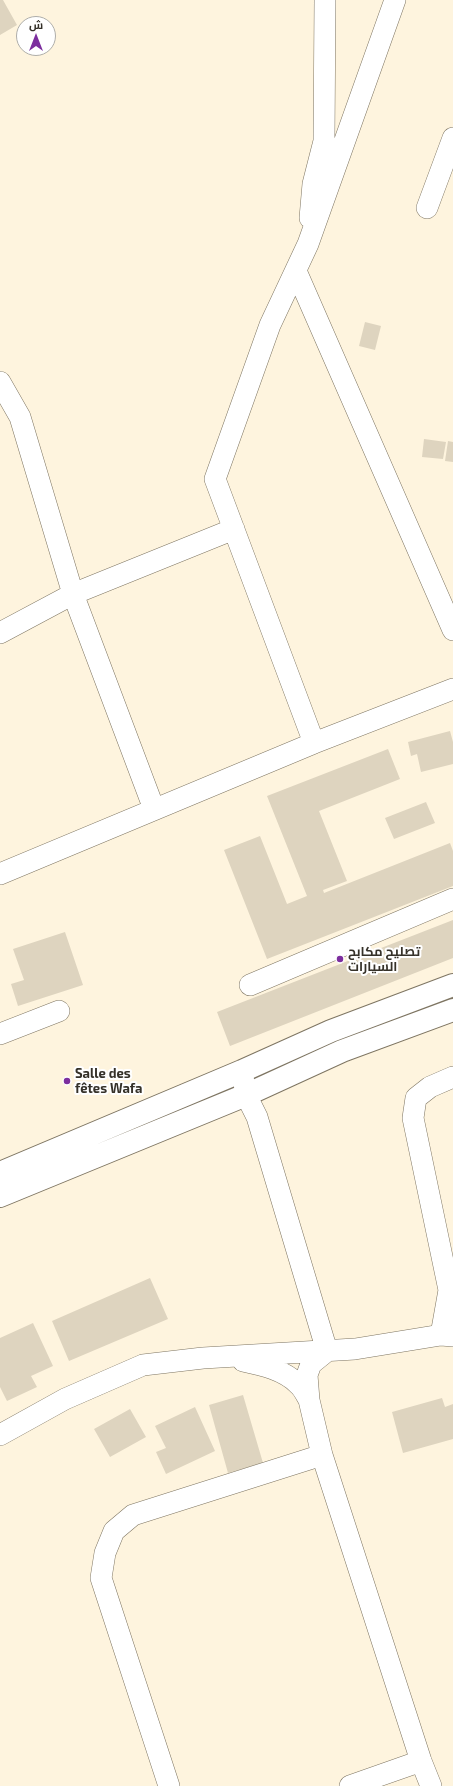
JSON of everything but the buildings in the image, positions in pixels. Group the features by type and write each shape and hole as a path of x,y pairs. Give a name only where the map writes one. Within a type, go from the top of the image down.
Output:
{"main road":[{"path":"0,1173 242,1071 331,1031 453,985"},
{"path":"0,1196 246,1095 342,1051 453,1010"}],"street":[{"path":"308,244 313,184 324,141 325,0"},
{"path":"314,743 215,479 270,325 308,244 395,0"},
{"path":"427,208 453,138"},
{"path":"296,270 453,630"},
{"path":"0,382 20,417 73,594 154,809"},
{"path":"0,633 73,594 234,529"},
{"path":"0,874 314,743 453,688"},
{"path":"250,985 453,899"},
{"path":"0,1033 59,1011"},
{"path":"242,1071 246,1095 257,1117 327,1351"},
{"path":"0,1435 65,1398 143,1365 202,1358 355,1349 447,1335 448,1290 413,1118 416,1098 430,1087 453,1077"},
{"path":"327,1351 311,1364 307,1375 309,1400 322,1455 421,1761 431,1786"},
{"path":"223,1357 258,1364 290,1377 299,1385 309,1400"},
{"path":"169,1786 101,1578 104,1553 114,1531 133,1515 322,1455"},
{"path":"350,1786 421,1761"}],"place":[{"name":"تصليح مكابح السيارات","path":"340,959"},
{"name":"Salle des fêtes Wafa","path":"67,1081"}]}
